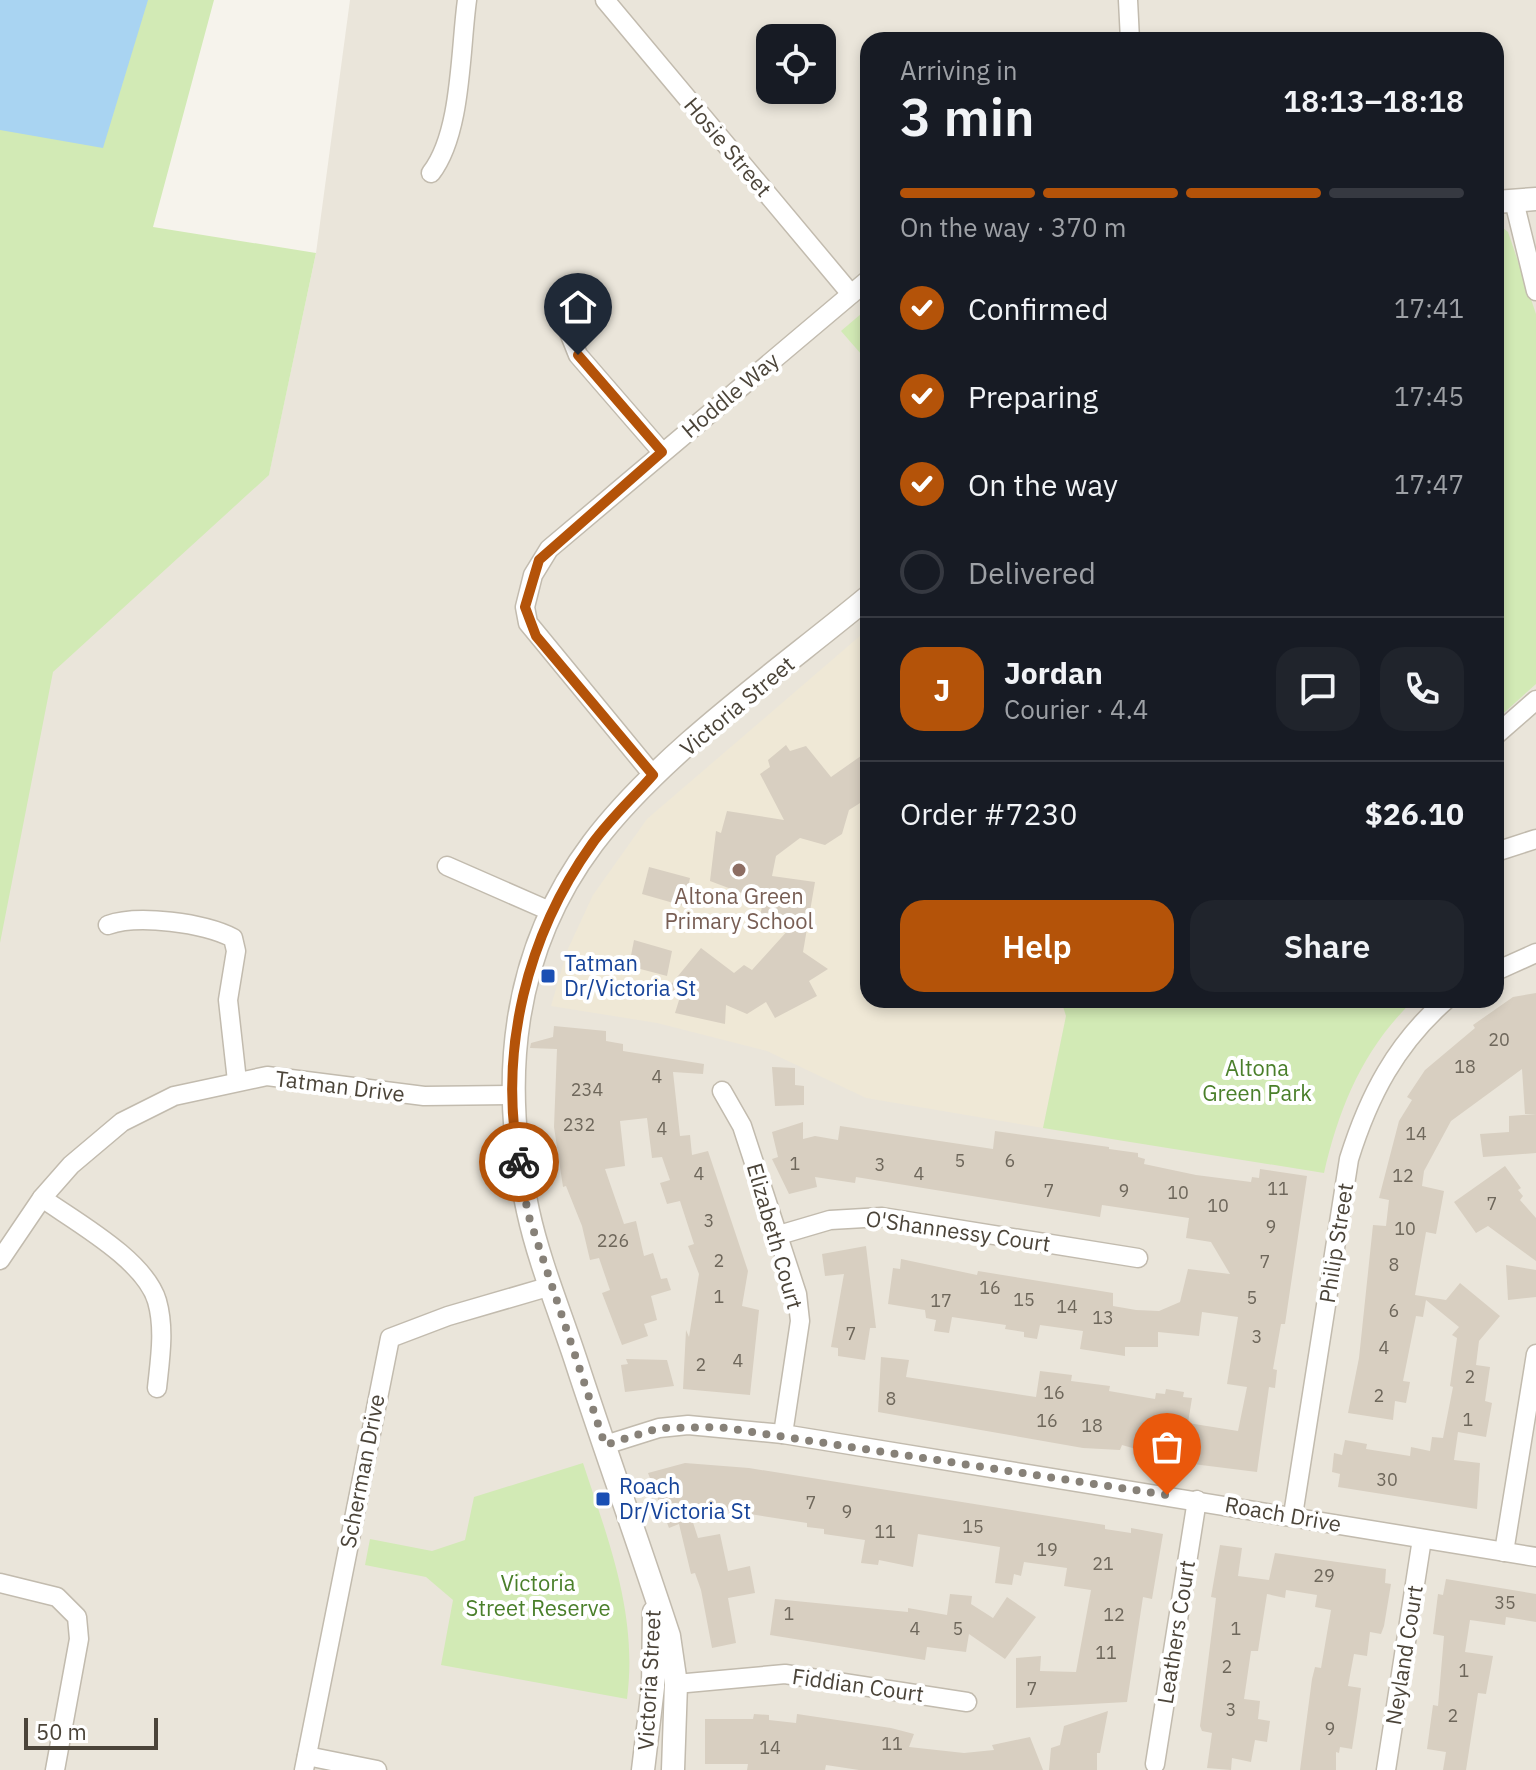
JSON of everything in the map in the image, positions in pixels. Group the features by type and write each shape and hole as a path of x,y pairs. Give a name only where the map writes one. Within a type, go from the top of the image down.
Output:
{"street":[{"path":"431,173 443,157 451,129 467,0"},
{"path":"1128,0 1130,32"},
{"name":"Hosie Street","path":"612,2 851,294"},
{"path":"1515,201 1534,282"},
{"path":"1534,282 1536,231"},
{"name":"Hoddle Way","path":"653,775 536,636 525,607 539,560 662,452 860,287"},
{"path":"564,320 578,355 662,452"},
{"name":"Victoria Street","path":"673,1770 676,1684 669,1636 528,1214 513,1131 512,1055 525,984 552,912 593,843 653,775 860,604"},
{"path":"1504,728 1536,700"},
{"path":"1504,849 1536,839"},
{"path":"447,866 552,912"},
{"path":"108,925 137,919 200,928 233,938 236,951 228,1000 237,1081"},
{"path":"1504,967 1536,953"},
{"name":"Philip Street","path":"1293,1515 1349,1159 1365,1110 1388,1065 1437,1008"},
{"name":"Tatman Drive","path":"0,1260 42,1198 71,1165 122,1122 174,1096 267,1076 424,1096 512,1095"},
{"name":"Elizabeth Court","path":"722,1091 742,1126 797,1294 800,1321 783,1434"},
{"path":"42,1198 115,1250 140,1272 156,1298 162,1336 157,1388"},
{"name":"O'Shannessy Court","path":"779,1235 830,1220 882,1217 1138,1258"},
{"name":"Scherman Drive","path":"305,1763 390,1338 436,1320 551,1286"},
{"path":"1504,1552 1536,1354"},
{"name":"Roach Drive","path":"605,1445 659,1428 688,1425 783,1434 1536,1557"},
{"name":"Leathers Court","path":"1155,1764 1197,1500"},
{"name":"Neyland Court","path":"1386,1770 1422,1539"},
{"path":"0,1583 57,1597 77,1617 79,1639 55,1770"},
{"name":"Victoria Street","path":"643,1770 653,1687 654,1590"},
{"name":"Fiddian Court","path":"653,1687 785,1674 967,1702"},
{"path":"305,1763 377,1770"}],"shaded area":[{"path":"350,0 1536,0 1536,1770 0,1770 0,718 269,474 316,253"},
{"name":"Altona Green Primary School","path":"860,636 860,1008 1064,1008 1066,1016 1043,1128 866,1098 767,1051 657,1023 551,1006 567,951 593,895 647,819"}],"green space":[{"path":"0,0 214,0 153,227 316,253 269,475 53,672 0,943"},
{"path":"1504,229 1508,232 1536,314 1536,684 1504,713"},
{"path":"860,315 860,353 841,331"},
{"name":"Altona Green Park","path":"1064,1008 1406,1008 1381,1038 1356,1079 1337,1125 1324,1173 1043,1128 1066,1016"},
{"name":"Victoria Street Reserve","path":"583,1463 611,1550 625,1608 629,1668 627,1699 441,1665 453,1600 426,1577 365,1565 370,1539 432,1551 465,1540 474,1497"}],"water":[{"path":"0,0 148,0 103,148 0,130"}],"building":[{"path":"786,745 790,751 806,746 831,777 860,757 860,803 849,810 842,834 825,845 800,838 776,856 772,876 815,882 803,952 828,969 809,981 817,996 775,1018 766,1002 747,1014 726,1005 725,1024 675,1013 680,997 664,993 701,948 734,973 744,965 752,970 790,928 759,922 763,901 710,881 716,831 721,833 727,811 784,820 760,774 770,767 768,760"},
{"path":"649,867 690,878 684,906 642,894"},
{"path":"634,940 672,951 667,976 629,966"},
{"path":"1536,993 1536,1114 1525,1114 1522,1069 1451,1121 1424,1171 1422,1186 1444,1191 1436,1234 1426,1232 1415,1295 1446,1300 1460,1283 1500,1316 1479,1341 1476,1365 1490,1367 1485,1401 1492,1403 1486,1437 1458,1432 1454,1460 1480,1463 1477,1509 1338,1487 1340,1474 1332,1472 1334,1453 1342,1455 1345,1440 1367,1444 1366,1449 1410,1456 1411,1447 1430,1451 1432,1437 1443,1438 1453,1387 1450,1386 1457,1338 1452,1335 1459,1327 1426,1300 1423,1317 1416,1316 1403,1381 1410,1382 1406,1403 1395,1401 1393,1420 1348,1413 1359,1358 1373,1225 1386,1226 1389,1200 1379,1198 1399,1121 1412,1100 1407,1097 1425,1070 1475,1028 1473,1025 1497,1008 1504,1008 1504,1003 1513,997"},
{"path":"554,1026 606,1031 606,1041 623,1044 623,1051 704,1064 703,1074 673,1072 680,1136 690,1135 692,1155 708,1151 748,1271 742,1306 759,1310 750,1395 683,1389 686,1330 689,1337 699,1274 688,1246 694,1244 680,1201 667,1204 660,1183 670,1180 662,1157 652,1158 647,1118 620,1121 625,1166 605,1169 624,1224 636,1221 644,1256 653,1253 661,1279 667,1278 671,1290 651,1296 657,1320 644,1324 648,1336 622,1345 602,1293 610,1290 599,1258 590,1260 582,1226 566,1186 563,1187 554,1127 557,1049 530,1048 531,1043 553,1037"},
{"path":"772,1067 795,1068 795,1085 804,1086 804,1105 775,1106"},
{"path":"1536,1114 1536,1153 1483,1157 1480,1134 1509,1132 1509,1116"},
{"path":"803,1122 803,1139 815,1136 838,1140 840,1126 993,1149 995,1131 1138,1153 1138,1157 1145,1159 1144,1164 1196,1175 1251,1182 1252,1177 1259,1178 1260,1169 1307,1176 1285,1324 1281,1324 1273,1369 1277,1370 1275,1388 1269,1387 1257,1472 1185,1463 1122,1445 1120,1450 1083,1448 878,1412 881,1357 909,1360 906,1377 1036,1397 1040,1371 1072,1375 1071,1381 1110,1386 1109,1391 1155,1399 1156,1393 1165,1394 1166,1389 1184,1392 1183,1397 1192,1398 1188,1423 1238,1431 1247,1387 1227,1384 1238,1317 1202,1312 1199,1336 1158,1332 1158,1347 1125,1347 1125,1356 1080,1349 1083,1331 1040,1325 1037,1339 1024,1337 1024,1332 1005,1329 1006,1325 952,1317 949,1333 934,1331 936,1320 926,1318 925,1310 888,1304 893,1268 900,1269 901,1259 977,1275 978,1271 1113,1293 1113,1306 1136,1310 1159,1311 1180,1302 1188,1269 1230,1274 1211,1242 1186,1238 1189,1218 1102,1205 1100,1217 856,1177 855,1183 815,1177 817,1187 789,1194 772,1159 778,1157 772,1132"},
{"path":"1505,1166 1521,1188 1518,1190 1523,1196 1520,1200 1536,1218 1536,1261 1488,1226 1476,1233 1454,1202"},
{"path":"866,1246 876,1328 870,1328 865,1360 838,1356 838,1348 831,1347 844,1274 825,1276 822,1254"},
{"path":"1506,1265 1536,1270 1536,1297 1508,1300"},
{"path":"626,1359 667,1360 674,1386 625,1392 621,1365 628,1364"},
{"path":"685,1463 749,1468 1105,1525 1105,1529 1131,1533 1131,1528 1163,1534 1152,1599 1143,1597 1127,1702 1016,1708 1016,1658 1041,1656 1040,1671 1076,1672 1091,1590 1064,1586 1067,1568 1024,1562 1021,1576 1014,1574 1012,1585 995,1583 1000,1547 918,1534 913,1567 879,1560 878,1565 861,1563 865,1540 824,1534 824,1529 807,1527 807,1523 687,1504 698,1538 720,1534 728,1571 750,1566 755,1593 728,1598 736,1643 712,1648 701,1590 695,1573 691,1574 679,1524 669,1528 648,1473"},
{"path":"1220,1545 1242,1548 1238,1576 1269,1580 1275,1553 1386,1569 1385,1583 1391,1584 1384,1626 1381,1634 1370,1632 1367,1656 1354,1654 1348,1686 1361,1688 1357,1717 1352,1749 1340,1747 1339,1753 1336,1752 1336,1770 1300,1770 1312,1679 1315,1667 1321,1668 1331,1610 1315,1607 1317,1595 1286,1590 1285,1598 1267,1594 1258,1651 1251,1651 1244,1699 1260,1701 1258,1719 1270,1721 1267,1742 1255,1740 1251,1762 1232,1758 1231,1770 1207,1768 1212,1733 1202,1731 1200,1726 1216,1598 1211,1597"},
{"path":"1446,1579 1536,1594 1536,1622 1506,1617 1505,1625 1470,1620 1465,1652 1493,1656 1486,1694 1478,1693 1466,1770 1443,1770 1446,1752 1427,1749 1433,1705 1438,1706 1444,1636 1433,1634 1438,1594 1443,1595"},
{"path":"950,1594 972,1596 971,1604 993,1618 1007,1597 1036,1617 1005,1659 969,1634 966,1652 927,1647 925,1660 770,1635 775,1599 908,1612 908,1608 947,1615"},
{"path":"1108,1711 1100,1753 1097,1753 1097,1770 1049,1770 1051,1748 1060,1745 1064,1726"},
{"path":"754,1714 769,1715 769,1720 796,1723 797,1714 891,1728 914,1734 909,1747 964,1753 994,1750 992,1745 1030,1737 1043,1770 859,1770 826,1765 825,1770 747,1770 748,1764 705,1764 705,1719 753,1719"}],"way so far":[{"path":"519,1162 528,1214 605,1445 659,1428 688,1425 719,1427 783,1434 1167,1495"}],"place":[{"name":"Altona Green Primary School","path":"739,870"},
{"name":"Tatman Dr/Victoria St","path":"548,976"},
{"name":"Roach Dr/Victoria St","path":"603,1499"}],"route":[{"path":"519,1162 513,1131 512,1055 525,984 552,912 593,843 653,775 536,636 528,623 525,607 539,560 662,452 578,355"}]}
